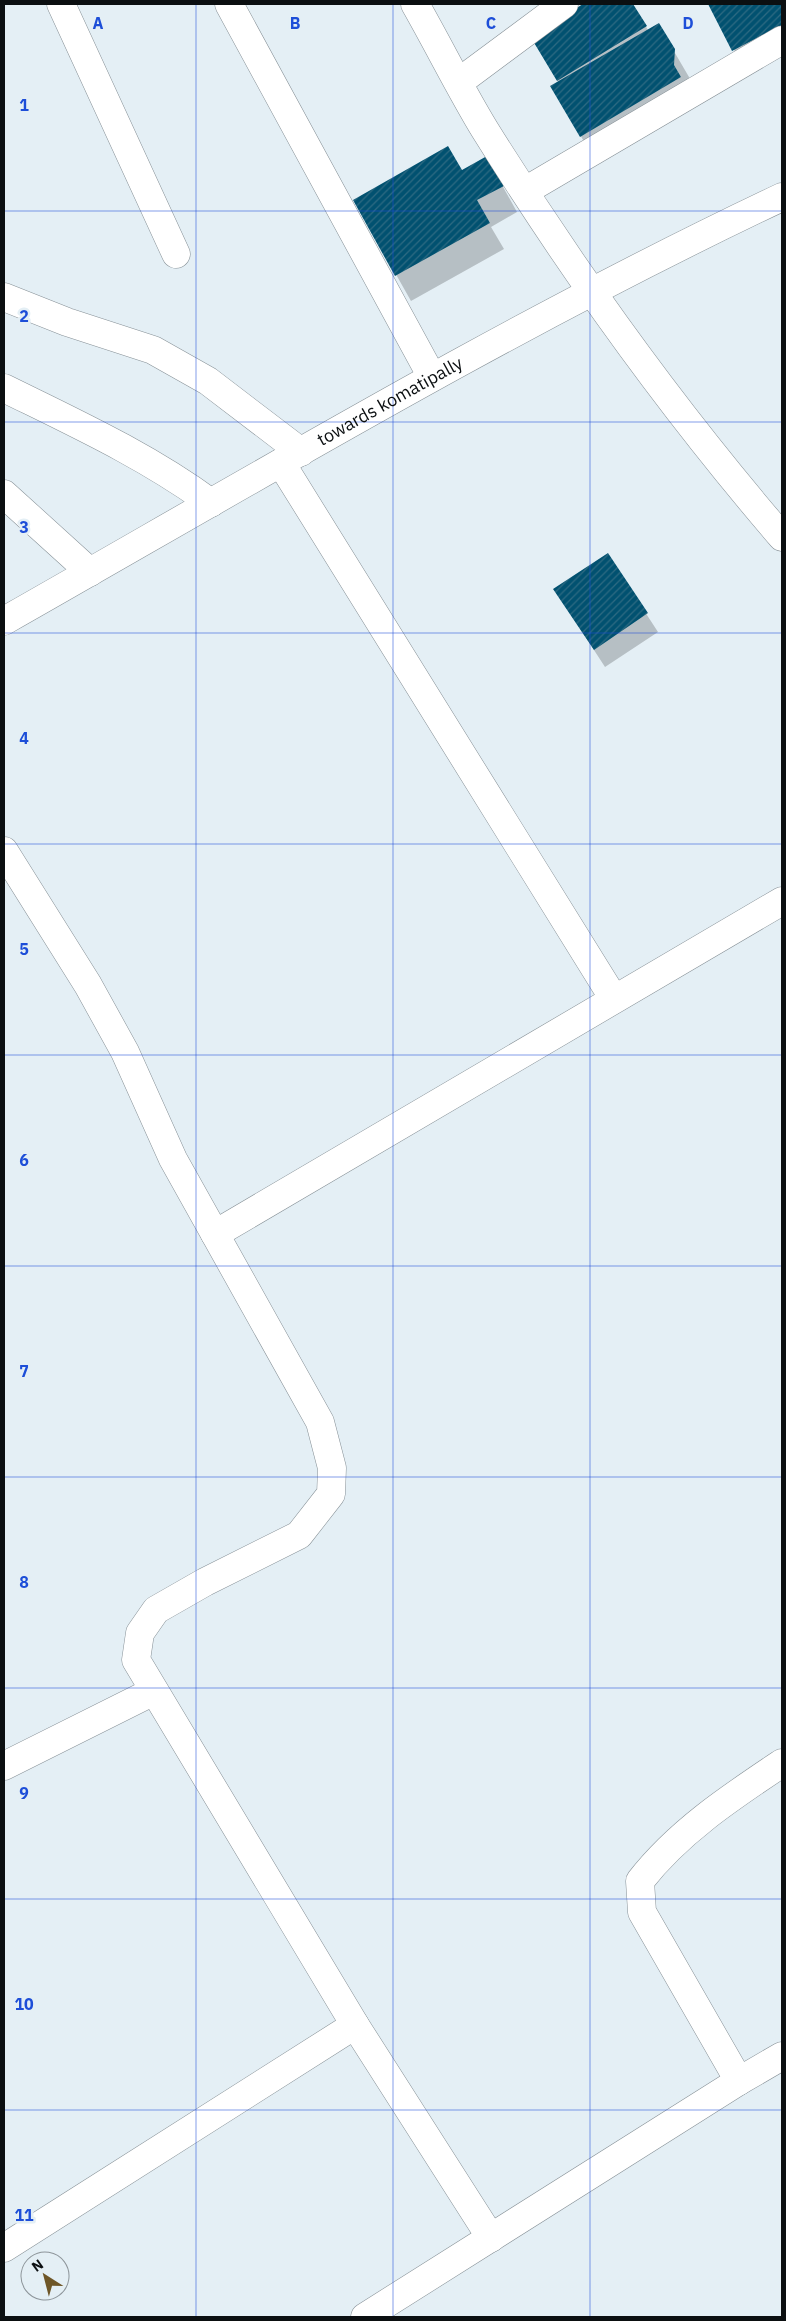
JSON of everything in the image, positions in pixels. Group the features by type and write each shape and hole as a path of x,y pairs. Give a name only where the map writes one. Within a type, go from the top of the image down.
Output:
{"street":[{"path":"61,4 176,254"},
{"path":"229,4 432,377"},
{"path":"415,4 484,128 591,293 676,407 782,537"},
{"path":"459,82 564,4"},
{"path":"525,191 782,40"},
{"name":"towards komatipally","path":"4,621 432,377 703,234 782,197"},
{"path":"4,297 67,322 153,350 208,382 291,458 614,998"},
{"path":"4,388 129,449 211,503"},
{"path":"4,494 90,572"},
{"path":"4,851 93,994 125,1052 173,1159 320,1422 332,1468 331,1494 299,1534 205,1582 156,1610 140,1633 136,1660 355,2025 491,2238"},
{"path":"215,1234 782,900"},
{"path":"4,1766 154,1690"},
{"path":"739,2081 642,1912 640,1880 660,1855 728,1800 782,1763"},
{"path":"4,2248 355,2025"},
{"path":"365,2317 739,2081 782,2056"}],"building":[{"path":"583,4 633,4 647,26 557,81 530,36"},
{"path":"708,4 782,4 782,25 732,51"},
{"path":"659,23 675,49 674,65 681,77 580,137 550,86"},
{"path":"448,146 462,170 487,156 504,186 477,200 490,223 395,276 353,200"},
{"path":"608,553 648,613 594,650 553,589"}]}
